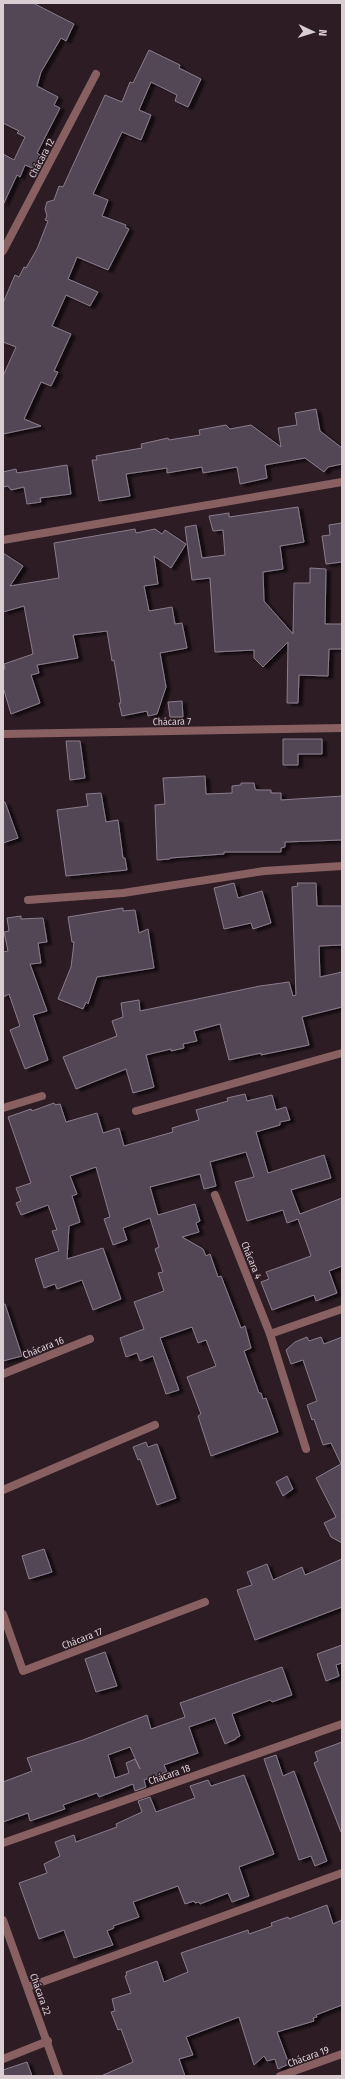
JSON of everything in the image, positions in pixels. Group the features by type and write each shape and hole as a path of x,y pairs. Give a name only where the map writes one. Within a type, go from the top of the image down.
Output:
{"street":[{"name":"Chácara 12","path":"3,251 96,74"},
{"path":"3,540 342,482"},
{"name":"Chácara 7","path":"3,734 342,728"},
{"path":"28,900 123,893 264,871 342,866"},
{"path":"136,1111 342,1053"},
{"path":"3,1108 42,1096"},
{"name":"Chácara 4","path":"215,1194 270,1334 306,1449"},
{"path":"270,1334 342,1309"},
{"name":"Chácara 16","path":"3,1374 90,1339"},
{"path":"3,1490 155,1425"},
{"name":"Chácara 17","path":"3,1614 23,1671 205,1602"},
{"name":"Chácara 18","path":"3,1843 342,1724"},
{"path":"28,1987 342,1873"},
{"name":"Chácara 22","path":"3,1920 48,2041 59,2076"},
{"path":"3,2059 48,2041"},
{"name":"Chácara 19","path":"280,2076 342,2054"}],"building":[{"path":"3,3 33,3 74,24 66,41 61,38 41,72 37,86 58,97 54,105 60,108 37,153 42,156 35,169 25,165 20,177 17,175 3,205 3,154 14,160 25,137 17,133 19,131 3,123"},
{"path":"149,50 180,65 179,68 201,79 188,107 175,101 177,95 151,82 139,110 151,115 141,140 122,132 93,194 108,200 102,216 126,225 125,227 129,229 108,270 77,257 68,279 98,292 90,306 66,295 52,326 71,334 54,371 58,372 51,386 41,382 24,419 41,426 3,434 3,376 16,347 3,342 3,303 15,275 19,277 24,267 26,268 37,249 48,221 45,220 47,216 45,209 47,202 54,200 59,186 63,187 105,95 122,102 130,82 133,83"},
{"path":"316,409 320,431 342,448 342,464 328,467 324,472 305,458 265,465 267,478 240,484 237,467 203,473 202,467 167,473 167,468 126,474 130,496 99,501 92,460 97,460 96,456 142,448 141,444 168,438 169,440 200,435 199,430 226,425 230,429 251,425 281,447 278,428 297,425 295,413"},
{"path":"67,465 71,494 40,498 41,502 27,504 24,487 11,490 8,486 3,487 3,472 16,469 17,473"},
{"path":"298,507 304,542 280,546 283,569 263,572 264,601 293,634 294,583 310,583 310,568 326,569 325,624 342,624 342,649 329,649 328,676 299,675 298,703 287,703 288,642 263,667 254,658 254,650 215,652 210,578 192,580 185,527 196,525 202,558 225,555 223,530 213,531 209,516 229,513 229,517"},
{"path":"342,523 342,562 326,564 322,536 330,535 329,525"},
{"path":"135,529 136,533 155,529 162,534 165,530 186,544 171,568 154,556 158,584 144,586 149,611 172,607 175,624 182,623 187,648 160,653 166,687 157,714 148,716 147,711 122,716 114,660 112,661 107,631 73,635 78,658 37,665 39,673 31,675 40,703 11,714 3,687 3,670 5,669 4,664 33,654 24,606 3,612 3,553 23,566 10,586 59,578 54,543"},
{"path":"182,701 183,717 170,717 168,702"},
{"path":"283,739 322,739 322,754 298,754 298,765 283,765"},
{"path":"66,741 80,741 85,778 70,780"},
{"path":"205,776 206,794 232,793 232,786 241,785 241,783 254,783 255,789 257,790 271,790 271,793 281,793 281,800 342,796 342,840 285,842 285,847 281,848 281,852 224,852 224,854 157,860 155,805 165,804 163,778"},
{"path":"101,793 106,822 118,820 123,858 125,858 127,870 66,876 57,810 88,806 86,794"},
{"path":"3,802 5,802 18,838 3,843"},
{"path":"234,883 238,898 262,891 271,923 253,929 251,923 224,929 214,888"},
{"path":"297,883 316,883 317,906 342,906 342,945 319,946 320,977 342,972 342,1007 302,1017 309,1045 229,1060 220,1024 194,1031 197,1041 183,1044 184,1048 171,1051 171,1049 146,1055 154,1087 133,1093 126,1069 76,1089 63,1057 117,1036 112,1021 123,1017 121,1003 139,1000 140,1011 260,986 289,982 293,996 296,995 292,887 298,886"},
{"path":"123,908 123,911 135,910 139,933 148,929 154,968 97,977 88,1004 86,1002 83,1009 58,999 71,967 73,951 74,942 72,942 68,917"},
{"path":"21,916 21,919 43,918 47,942 38,943 41,963 30,964 47,1011 33,1015 48,1060 25,1069 10,1030 20,1026 9,994 3,997 3,952 8,951 4,932 9,931 7,918"},
{"path":"245,1094 247,1101 272,1095 276,1110 286,1107 290,1120 280,1122 280,1125 256,1132 268,1173 324,1155 331,1178 291,1190 300,1214 342,1198 342,1266 329,1271 337,1293 316,1301 314,1295 272,1310 261,1282 269,1279 266,1272 311,1256 298,1219 287,1223 283,1210 247,1221 235,1182 254,1177 246,1152 210,1162 216,1186 204,1189 200,1174 150,1187 158,1215 195,1204 200,1221 196,1223 199,1232 182,1237 203,1249 206,1256 210,1254 218,1277 221,1276 241,1328 245,1326 251,1348 244,1351 259,1393 261,1393 263,1399 266,1398 278,1432 211,1456 198,1416 201,1414 187,1377 216,1366 206,1340 198,1343 192,1327 160,1338 179,1390 166,1394 153,1356 140,1361 137,1353 126,1357 120,1338 144,1329 134,1302 164,1291 158,1273 163,1272 155,1249 159,1247 150,1218 123,1228 127,1240 113,1245 104,1219 110,1217 96,1167 70,1176 77,1194 72,1196 80,1222 69,1226 67,1259 103,1248 121,1299 93,1310 82,1280 57,1289 55,1284 44,1288 35,1259 59,1251 52,1231 57,1230 48,1205 21,1215 16,1203 21,1201 16,1188 31,1183 8,1117 31,1109 32,1111 54,1103 55,1105 60,1104 66,1122 97,1113 103,1133 119,1128 124,1146 173,1132 172,1128 199,1120 196,1110 228,1101 227,1098"},
{"path":"3,1304 5,1304 22,1356 3,1361"},
{"path":"307,1337 309,1341 321,1337 324,1344 342,1337 342,1543 331,1537 324,1523 336,1517 316,1478 341,1464 331,1443 323,1445 314,1419 312,1420 307,1405 317,1401 303,1360 291,1364 286,1350 295,1342"},
{"path":"146,1442 148,1447 157,1444 176,1498 157,1505 140,1459 138,1460 133,1447"},
{"path":"287,1476 293,1489 283,1496 276,1482"},
{"path":"44,1549 52,1572 29,1579 22,1556"},
{"path":"342,1559 342,1607 255,1640 237,1590 252,1585 247,1572 267,1564 273,1580 302,1567 305,1575"},
{"path":"342,1645 342,1663 336,1665 339,1676 326,1681 317,1654"},
{"path":"105,1652 117,1686 96,1692 85,1659"},
{"path":"282,1667 292,1695 272,1702 270,1700 232,1714 240,1736 225,1744 215,1718 189,1727 198,1753 164,1765 167,1772 144,1780 146,1787 135,1791 133,1784 99,1797 97,1793 63,1805 65,1809 30,1821 28,1813 3,1822 3,1782 32,1771 27,1758 83,1740 147,1715 151,1729 185,1717 180,1703","holes":["130,1747 140,1769 135,1759 126,1763 129,1773 115,1778 108,1755"]},
{"path":"342,1742 341,1832 314,1763 318,1761 315,1752"},
{"path":"276,1755 283,1776 294,1771 327,1861 315,1866 311,1856 299,1860 264,1759"},
{"path":"244,1775 274,1854 239,1867 249,1896 232,1902 228,1893 200,1904 199,1902 195,1903 194,1901 185,1904 178,1886 133,1902 139,1917 113,1926 114,1928 107,1931 113,1945 74,1958 64,1930 39,1939 19,1883 47,1873 44,1864 60,1856 55,1842 74,1835 76,1842 117,1827 116,1824 142,1812 138,1801 150,1797 156,1812 195,1798 190,1786 208,1780 211,1786"},
{"path":"327,1905 333,1924 342,1920 342,2005 316,2015 317,2017 313,2018 314,2021 277,2032 289,2064 278,2069 275,2059 267,2061 264,2056 254,2065 239,2017 186,2037 193,2055 179,2059 185,2076 101,2076 133,2062 121,2029 118,2030 111,2012 115,2011 112,1999 131,1993 125,1976 127,1975 126,1972 157,1961 164,1982 188,1972 181,1953 248,1930 249,1934 272,1926 271,1923 288,1917 289,1919"},
{"path":"27,2062 32,2076 3,2076 3,2070"}]}
